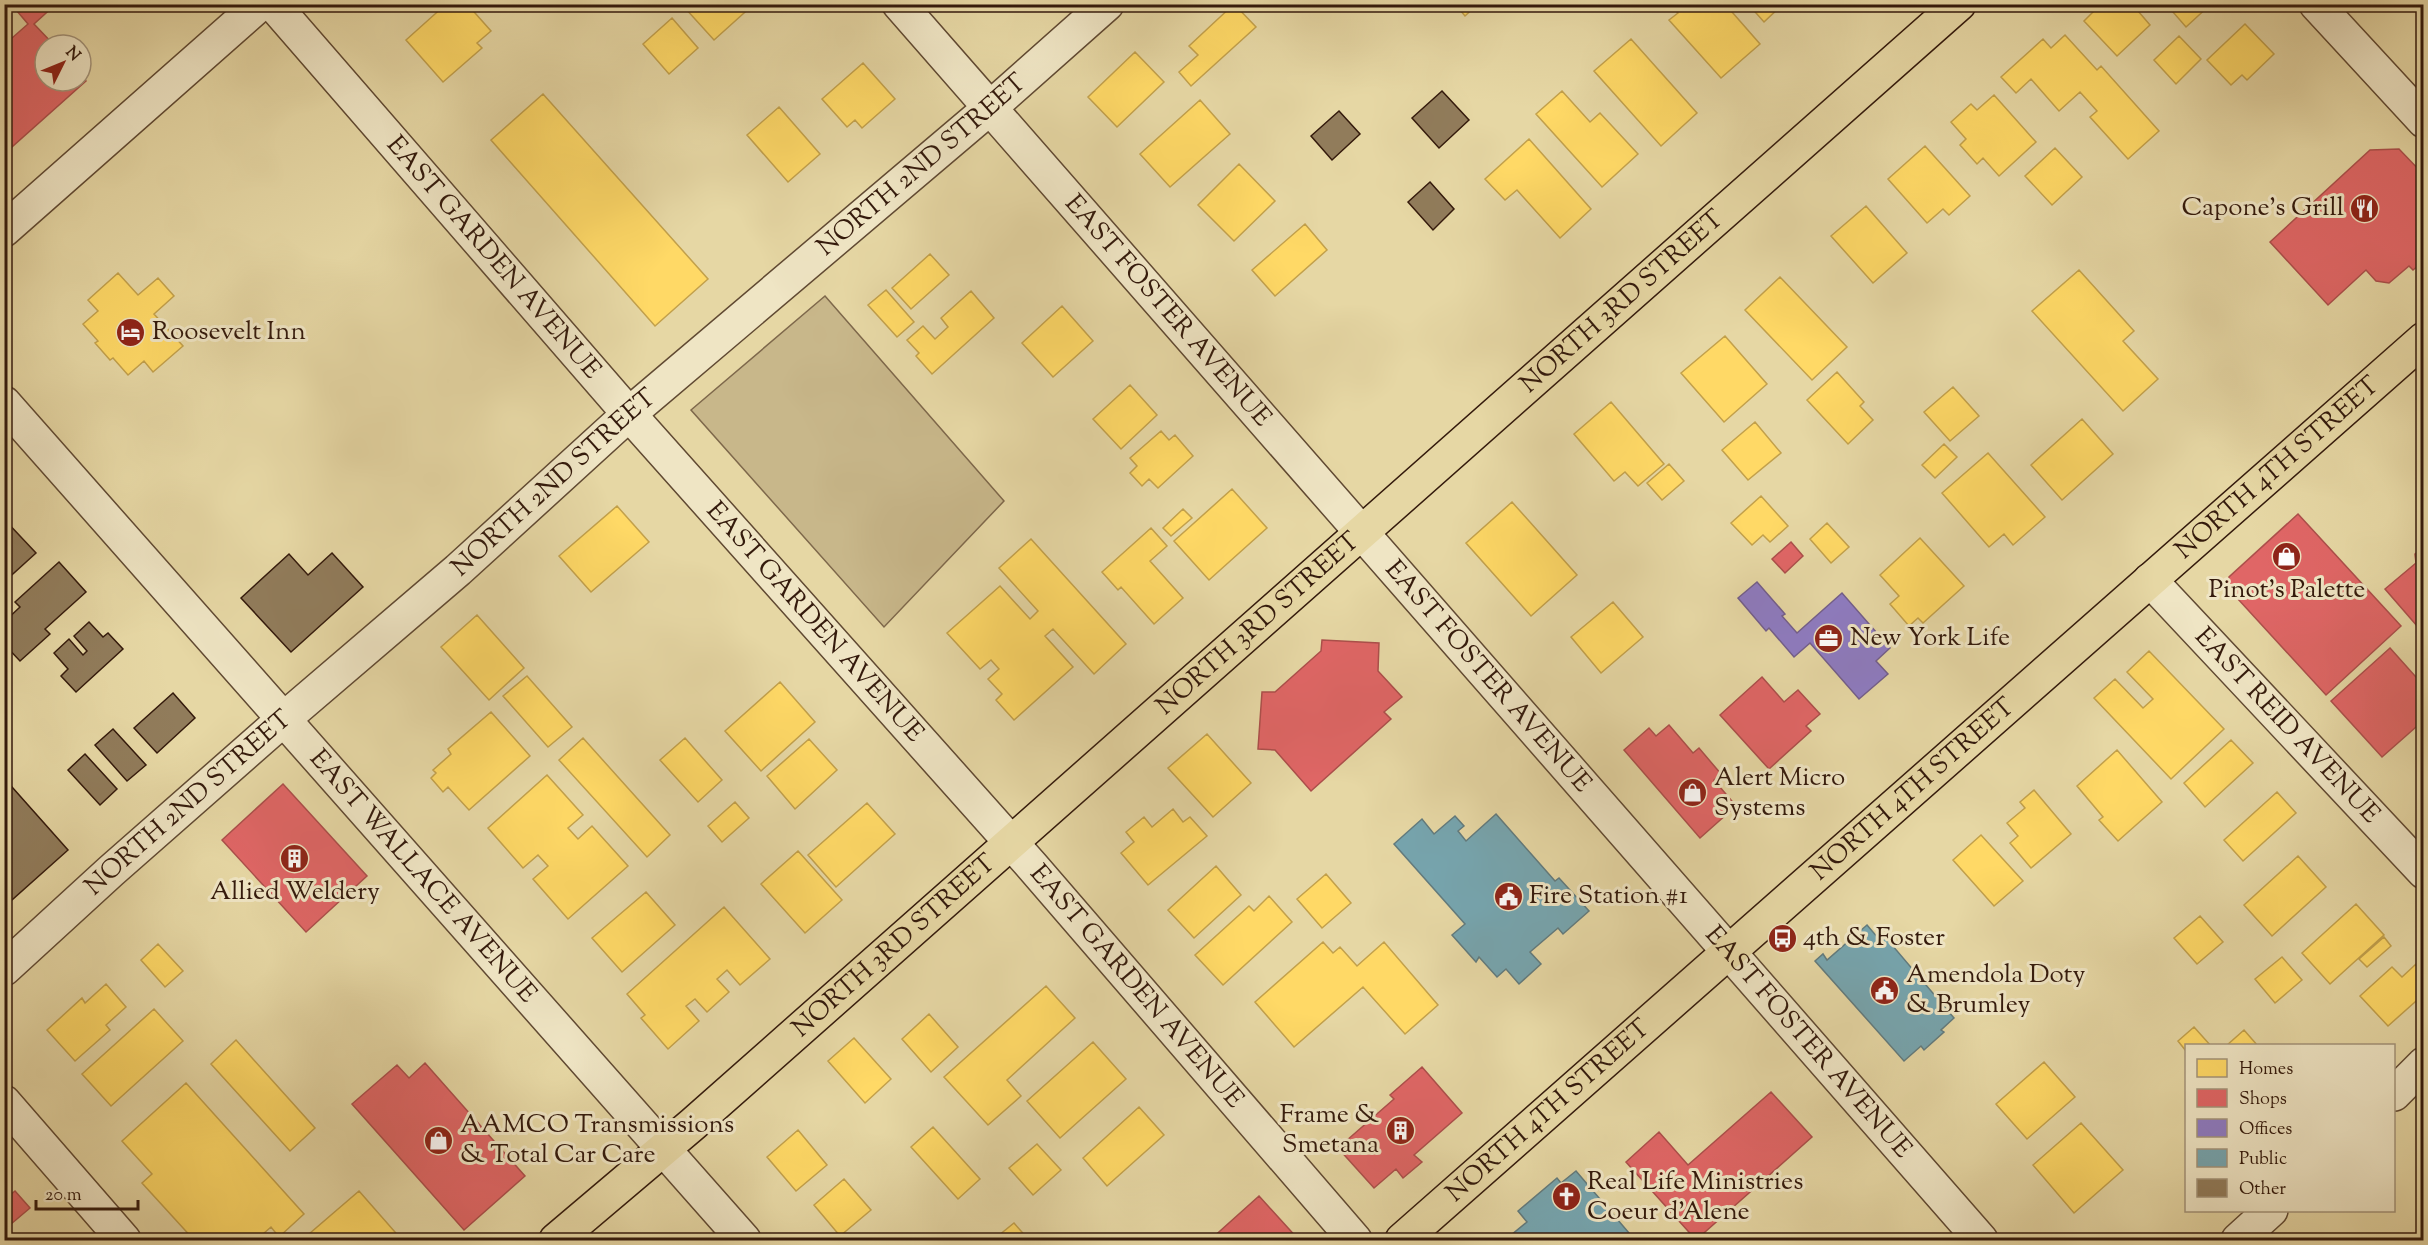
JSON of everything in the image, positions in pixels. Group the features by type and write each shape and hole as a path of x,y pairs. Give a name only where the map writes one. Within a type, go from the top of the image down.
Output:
{"main road":[{"name":"NORTH 3RD STREET","path":"556,1240 664,1149 1959,4"},
{"name":"NORTH 4TH STREET","path":"1402,1240 2424,339"}],"street":[{"path":"4,230 260,4"},
{"name":"EAST GARDEN AVENUE","path":"273,4 629,414 1010,842 1355,1240"},
{"name":"EAST FOSTER AVENUE","path":"900,4 1728,954 1981,1240"},
{"name":"NORTH 2ND STREET","path":"4,969 111,871 285,718 458,570 629,414 991,107 1107,4"},
{"path":"2316,4 2424,121"},
{"name":"EAST WALLACE AVENUE","path":"4,403 285,718 744,1240"},
{"name":"EAST REID AVENUE","path":"2150,580 2424,872"},
{"path":"2395,1093 2424,1065"},
{"path":"4,1102 124,1240"},
{"path":"2238,1240 2269,1212"}],"shaded area":[{"path":"825,296 1004,501 884,627 691,410"}],"building: Homes":[{"path":"452,4 467,4 491,31 477,43 482,48 443,82 406,40 445,5 448,9"},
{"path":"689,4 754,4 714,40 685,8"},
{"path":"1234,4 1256,27 1191,86 1179,72 1198,55 1189,46"},
{"path":"1455,4 1478,4 1465,16"},
{"path":"1670,4 1725,4 1760,44 1721,78 1669,20 1678,13"},
{"path":"1748,4 1783,4 1764,22"},
{"path":"2101,4 2132,4 2150,25 2117,56 2084,21"},
{"path":"2166,4 2211,4 2186,27"},
{"path":"672,18 698,48 669,74 643,44"},
{"path":"2245,24 2274,54 2247,80 2242,75 2231,85 2207,60"},
{"path":"2065,35 2097,70 2101,66 2159,131 2128,159 2090,117 2097,111 2080,92 2059,111 2031,79 2016,93 2001,77 2043,39 2051,48"},
{"path":"2179,36 2201,59 2176,84 2154,60"},
{"path":"1631,39 1697,113 1661,146 1594,71"},
{"path":"1135,52 1164,82 1117,127 1088,97"},
{"path":"863,63 895,99 862,128 855,120 847,127 822,99"},
{"path":"1562,91 1590,122 1600,113 1638,154 1602,187 1536,114"},
{"path":"543,94 708,279 655,326 491,140"},
{"path":"1994,95 2036,142 1999,176 1983,158 1977,164 1960,145 1966,139 1951,122 1971,104 1977,110"},
{"path":"1200,100 1230,134 1170,187 1140,154"},
{"path":"779,107 820,154 788,182 747,135"},
{"path":"1529,139 1591,209 1560,238 1517,190 1505,200 1485,179"},
{"path":"1925,146 1970,196 1949,215 1943,209 1927,223 1888,179"},
{"path":"2055,148 2082,177 2052,205 2025,176"},
{"path":"1239,164 1275,201 1234,241 1198,205"},
{"path":"1866,206 1907,253 1873,283 1831,236"},
{"path":"1305,224 1327,250 1275,296 1252,270"},
{"path":"930,254 949,275 911,309 892,288"},
{"path":"2079,270 2134,331 2123,341 2158,379 2123,411 2032,311"},
{"name":"Roosevelt Inn","path":"118,273 138,295 158,278 174,296 154,314 183,346 153,372 144,361 128,375 95,343 98,341 83,324 98,311 88,300"},
{"path":"1780,277 1847,347 1812,380 1745,310"},
{"path":"886,290 914,322 897,337 868,305"},
{"path":"971,291 994,318 932,374 916,356 919,353 907,340 923,326 935,339 948,327 941,318"},
{"path":"1062,306 1093,341 1053,377 1022,343"},
{"path":"1725,336 1767,384 1724,422 1681,373"},
{"path":"1837,372 1864,402 1860,406 1873,420 1848,444 1807,400"},
{"path":"1130,385 1157,415 1121,449 1093,419"},
{"path":"1953,387 1979,416 1950,441 1924,412"},
{"path":"1611,402 1664,464 1638,486 1625,472 1614,481 1574,434"},
{"path":"2082,419 2113,454 2062,500 2031,465"},
{"path":"1755,422 1781,453 1748,480 1722,450"},
{"path":"1161,431 1169,440 1175,435 1193,456 1158,488 1149,479 1142,486 1130,473 1137,466 1130,458"},
{"path":"1944,444 1957,457 1935,478 1922,465"},
{"path":"1988,453 2045,517 2013,545 2004,534 1989,547 1942,493"},
{"path":"1669,464 1684,481 1662,500 1647,483"},
{"path":"1232,489 1267,528 1209,580 1174,541"},
{"path":"1761,496 1788,526 1770,542 1763,535 1752,545 1731,523"},
{"path":"1512,502 1577,575 1531,616 1466,543"},
{"path":"617,506 649,542 591,592 559,556"},
{"path":"1183,509 1192,518 1171,536 1163,528"},
{"path":"1827,523 1849,547 1831,563 1810,539"},
{"path":"1151,528 1167,546 1150,561 1183,598 1154,624 1121,587 1118,590 1102,572"},
{"path":"1920,538 1964,586 1923,623 1918,618 1909,626 1890,604 1899,596 1880,575"},
{"path":"1031,539 1126,644 1094,674 1053,629 1045,636 1073,667 1014,720 996,700 1002,694 988,679 999,669 991,660 980,669 947,633 1000,586 1030,619 1038,611 999,568"},
{"path":"1613,602 1643,637 1601,673 1571,637"},
{"path":"477,615 524,668 489,700 441,647"},
{"path":"2149,651 2224,729 2171,779 2094,698 2115,679 2143,708 2153,699 2127,672"},
{"path":"527,676 572,727 548,747 503,696"},
{"path":"780,682 815,722 761,771 725,731"},
{"path":"491,712 530,756 469,810 448,787 443,792 431,778 436,773 433,770 451,754 448,749"},
{"path":"1207,734 1251,783 1213,817 1168,768"},
{"path":"583,738 670,835 647,857 559,760"},
{"path":"685,738 722,780 698,802 660,760"},
{"path":"809,739 837,770 795,809 767,776"},
{"path":"2231,740 2253,763 2205,807 2184,783"},
{"path":"2117,750 2162,802 2118,841 2099,820 2103,817 2077,786"},
{"path":"547,775 583,815 568,828 578,839 592,826 628,866 568,919 533,879 548,866 538,855 523,868 488,828"},
{"path":"2034,790 2071,834 2031,868 2010,843 2018,836 2007,823 2025,808 2020,802"},
{"path":"2277,792 2296,813 2243,861 2224,840"},
{"path":"735,802 749,818 722,842 708,826"},
{"path":"867,803 895,834 836,887 808,855"},
{"path":"1173,809 1183,822 1190,817 1207,836 1148,885 1121,853 1134,842 1126,832 1144,817 1152,827"},
{"path":"1981,835 2023,881 1994,906 1953,860"},
{"path":"798,851 842,900 805,933 761,884"},
{"path":"2298,856 2326,887 2272,936 2244,905"},
{"path":"1216,866 1241,895 1194,938 1168,910"},
{"path":"1326,874 1351,903 1322,928 1297,899"},
{"path":"646,892 675,925 622,972 592,938"},
{"path":"1269,896 1292,922 1223,985 1195,955 1249,906 1254,911"},
{"path":"2356,904 2384,935 2330,984 2302,953"},
{"path":"724,907 770,959 740,985 727,970 717,979 729,992 707,1012 695,999 686,1006 699,1021 668,1049 641,1018 645,1015 627,994"},
{"path":"2200,916 2223,942 2197,964 2174,938"},
{"path":"2384,937 2391,946 2367,967 2359,959"},
{"path":"1323,942 1333,953 1340,947 1357,966 1384,942 1438,1005 1405,1034 1363,987 1294,1047 1255,1002"},
{"path":"158,944 183,971 165,987 141,960"},
{"path":"2282,957 2302,980 2275,1003 2255,979"},
{"path":"2416,964 2424,973 2424,994 2388,1026 2360,996 2392,967 2402,977"},
{"path":"106,984 126,1007 106,1025 110,1030 75,1061 47,1030 82,998 85,1003"},
{"path":"1046,986 1075,1018 1007,1080 1021,1096 988,1125 944,1077"},
{"path":"154,1009 183,1041 111,1106 82,1074"},
{"path":"929,1014 958,1047 931,1072 902,1039"},
{"path":"2194,1027 2209,1044 2185,1044 2185,1050 2178,1041"},
{"path":"2244,1030 2256,1044 2228,1044"},
{"path":"854,1038 891,1079 865,1103 828,1061"},
{"path":"236,1040 315,1128 290,1151 211,1064"},
{"path":"1093,1042 1126,1079 1060,1138 1027,1101"},
{"path":"2044,1062 2075,1097 2027,1139 1996,1104"},
{"path":"186,1083 304,1214 279,1237 271,1227 256,1240 212,1240 207,1235 200,1240 194,1240 142,1183 152,1174 122,1141"},
{"path":"1139,1107 1164,1135 1107,1186 1083,1158"},
{"path":"2081,1123 2123,1170 2074,1213 2033,1165"},
{"path":"933,1127 980,1179 958,1199 911,1147"},
{"path":"798,1130 827,1165 796,1191 767,1157"},
{"path":"1037,1144 1061,1170 1033,1195 1009,1168"},
{"path":"844,1179 871,1210 840,1236 814,1205"},
{"path":"359,1191 402,1240 302,1240"},
{"path":"1014,1223 1029,1240 993,1240"}],"building: Shops":[{"path":"11,4 56,4 34,24 43,33 33,33 33,93 73,93 4,154 4,45 28,24"},
{"name":"Capone's Grill","path":"2399,149 2424,175 2424,261 2413,270 2409,266 2389,283 2376,281 2366,270 2328,305 2270,242 2370,150"},
{"path":"2298,514 2401,626 2326,695 2227,587 2229,577"},
{"path":"1791,542 1803,556 1785,573 1772,559"},
{"path":"2424,549 2424,634 2385,589 2416,563 2415,554"},
{"path":"1322,640 1379,643 1378,671 1402,697 1384,712 1391,719 1311,791 1275,750 1258,749 1262,692 1275,692 1321,651"},
{"path":"2390,648 2424,686 2424,720 2382,757 2331,701"},
{"path":"1762,677 1784,702 1798,690 1820,714 1806,726 1811,731 1769,769 1720,715"},
{"name":"Alert Micro Systems","path":"1669,725 1693,753 1699,748 1721,774 1714,780 1736,806 1700,838 1624,750 1649,728 1656,736"},
{"name":"Allied Weldery","path":"283,784 367,876 306,932 222,840"},
{"name":"AAMCO Transmissions & Total Car Care","path":"425,1063 525,1176 464,1230 352,1104 397,1065 409,1078"},
{"name":"Frame & Smetana","path":"1422,1067 1462,1113 1414,1155 1422,1162 1403,1178 1396,1169 1374,1188 1338,1148 1394,1099 1390,1095"},
{"path":"1771,1092 1812,1137 1696,1240 1626,1162 1659,1132 1688,1165"},
{"path":"15,1191 30,1208 4,1230 4,1200"},
{"path":"1259,1196 1299,1240 1210,1240"}],"building: Offices":[{"name":"New York Life","path":"1757,582 1785,614 1782,616 1797,633 1842,593 1890,648 1876,661 1888,674 1859,699 1810,643 1794,657 1769,628 1766,631 1738,598"}],"building: Public":[{"name":"Fire Station #1","path":"1496,814 1555,881 1559,878 1589,911 1563,934 1558,928 1530,952 1541,964 1519,984 1506,969 1497,977 1479,957 1476,962 1452,935 1465,924 1394,844 1422,819 1434,834 1455,816 1464,826 1458,831 1466,841"},
{"name":"Amendola Doty & Brumley","path":"1867,925 1878,938 1881,932 1954,1018 1941,1030 1944,1032 1924,1050 1921,1046 1904,1061 1815,961 1823,954 1827,960"},
{"name":"Real Life Ministries Coeur d'Alene","path":"1576,1171 1635,1240 1505,1240 1527,1222 1518,1211 1557,1178 1561,1183"}],"building: Other":[{"path":"1442,91 1469,120 1439,148 1412,118"},
{"path":"1339,111 1360,134 1332,160 1311,136"},
{"path":"1430,182 1454,209 1433,230 1408,202"},
{"path":"4,519 36,553 4,582"},
{"path":"332,553 363,587 291,652 241,598 289,554 308,575"},
{"path":"59,562 86,592 45,629 50,634 20,661 4,644 4,622 20,607 15,602"},
{"path":"89,622 103,637 108,633 123,649 76,692 61,676 68,669 54,653 69,639 83,655 87,651 74,636"},
{"path":"173,693 195,718 157,753 134,728"},
{"path":"113,729 146,765 127,781 95,745"},
{"path":"85,754 117,789 100,805 68,770"},
{"path":"4,778 68,850 4,907"}],"place":[{"name":"Capone's Grill","path":"2365,208"},
{"name":"Roosevelt Inn","path":"131,332"},
{"name":"Pinot's Palette","path":"2287,556"},
{"name":"New York Life","path":"1829,638"},
{"name":"Alert Micro Systems","path":"1693,793"},
{"name":"Allied Weldery","path":"295,858"},
{"name":"Fire Station #1","path":"1508,896"},
{"name":"4th & Foster","path":"1782,938"},
{"name":"Amendola Doty & Brumley","path":"1885,990"},
{"name":"Frame & Smetana","path":"1400,1130"},
{"name":"AAMCO Transmissions & Total Car Care","path":"439,1140"},
{"name":"Real Life Ministries Coeur d'Alene","path":"1566,1197"}]}
